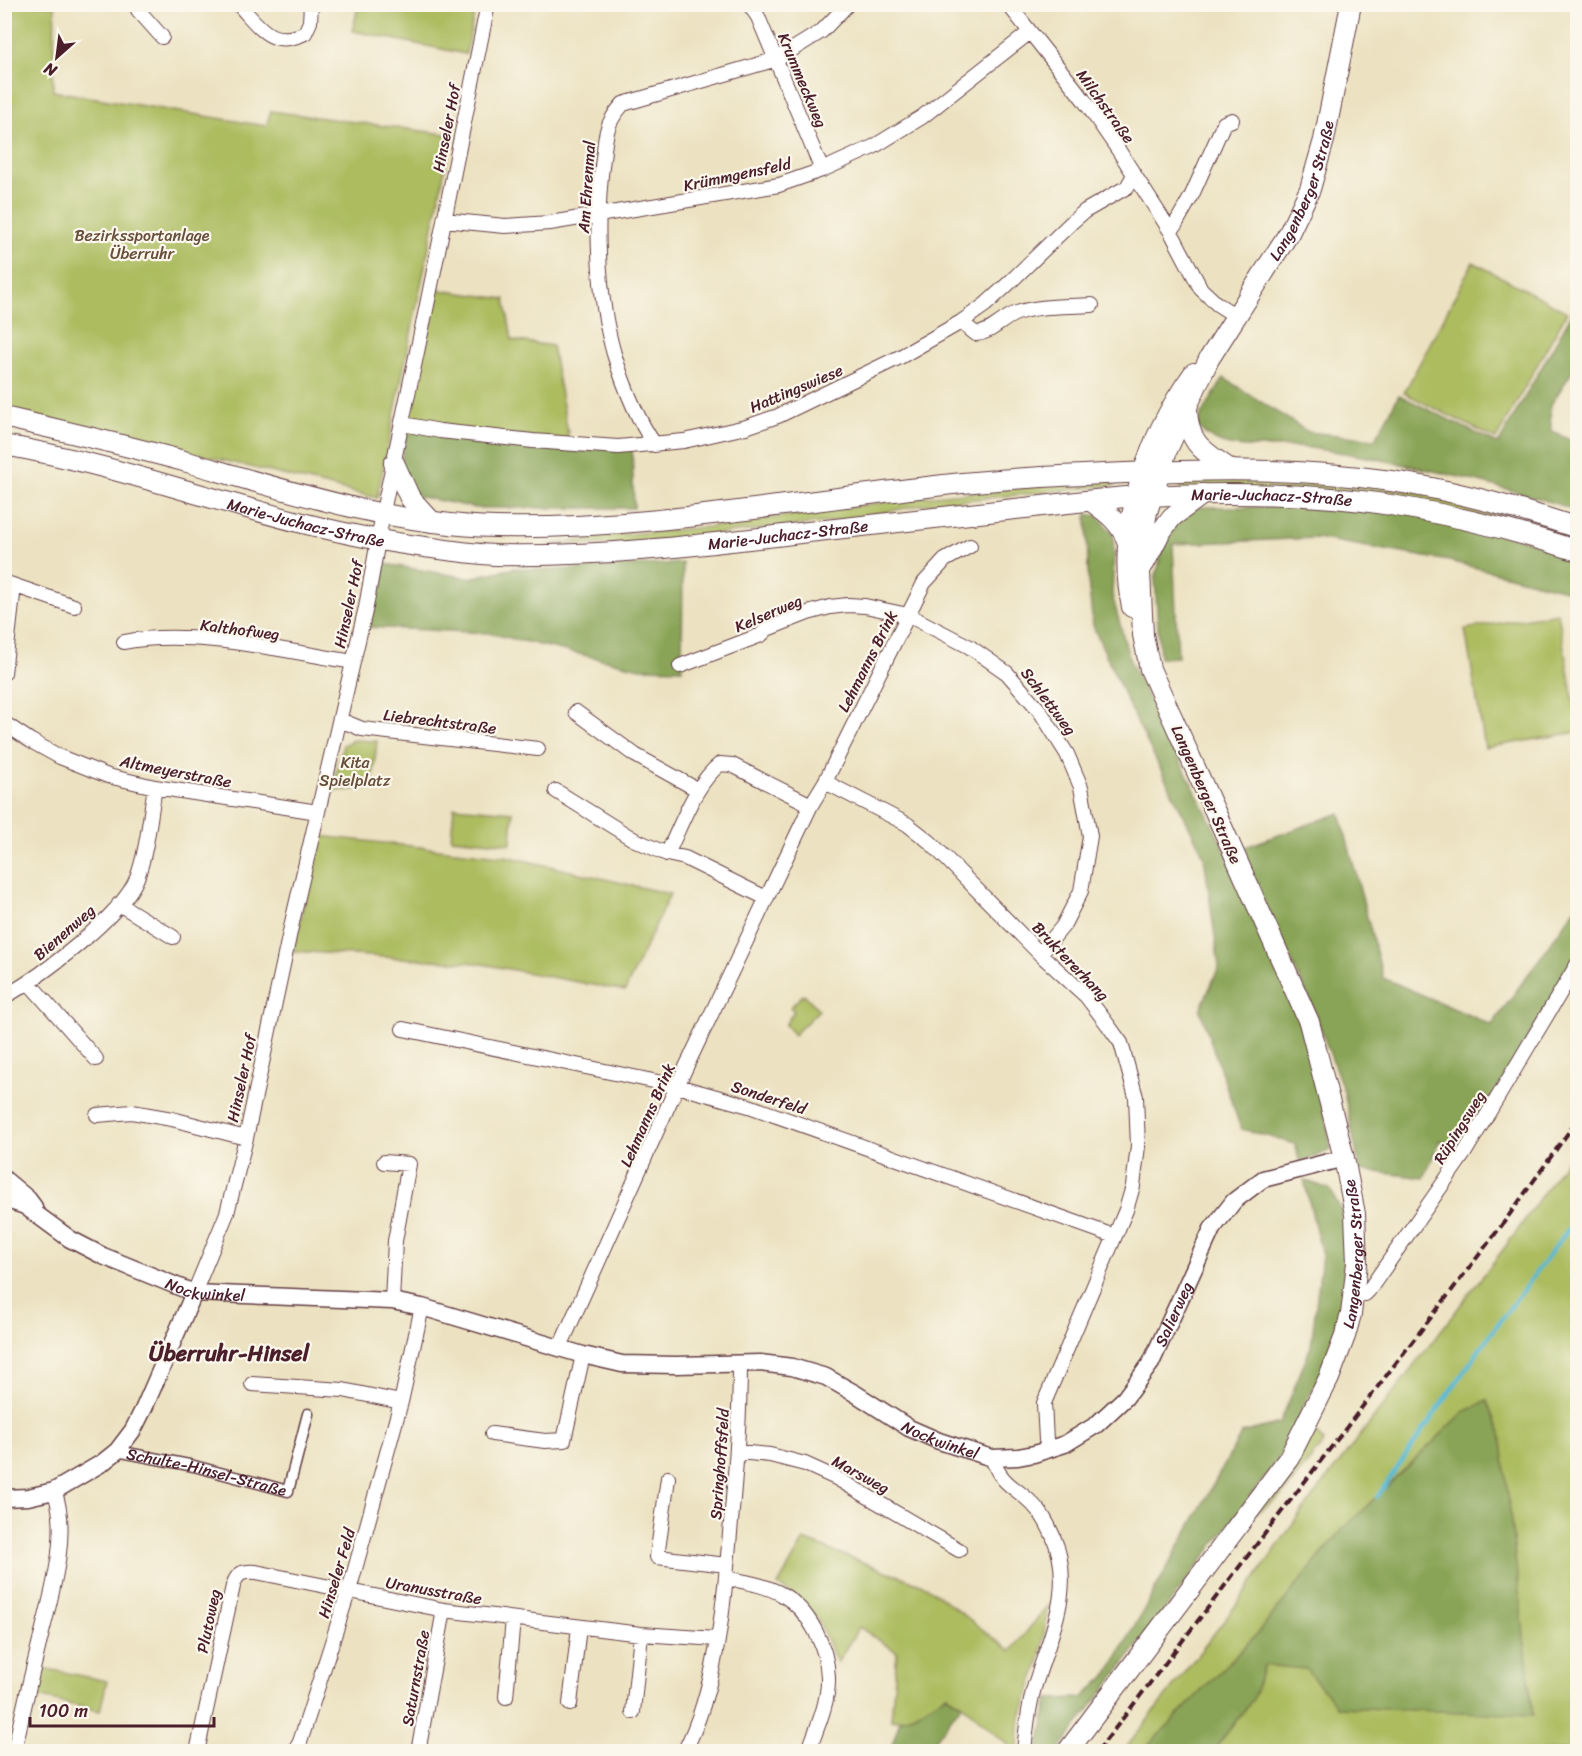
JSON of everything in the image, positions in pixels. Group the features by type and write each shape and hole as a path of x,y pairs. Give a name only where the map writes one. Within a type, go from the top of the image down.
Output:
{"main road":[{"name":"Langenberger Straße","path":"1151,472 1187,409 1209,359 1289,233 1310,189 1329,118 1351,4"},
{"name":"Langenberger Straße","path":"1143,635 1133,613 1129,593 1128,543 1178,396 1194,373 1209,359"},
{"path":"1187,409 1187,428 1196,442 1232,470"},
{"name":"Marie-Juchacz-Straße","path":"4,417 131,446 309,497 382,515 494,527 637,523 921,487 1087,473 1232,470 1332,474 1392,481 1498,503 1578,528"},
{"name":"Marie-Juchacz-Straße","path":"4,444 104,466 260,513 377,541 493,555 581,555 669,549 923,518 1091,501 1203,494 1318,498 1389,505 1469,520 1533,536 1578,551"},
{"path":"393,463 410,498 432,522"},
{"path":"1140,572 1160,533 1172,517 1203,494"},
{"name":"Langenberger Straße","path":"1067,1752 1289,1458 1329,1378 1345,1336 1354,1294 1357,1263 1355,1214 1344,1158 1309,1022 1150,669 1143,635 1140,572 1143,497"},
{"path":"1091,501 1118,524 1128,543"}],"street":[{"path":"238,4 266,33 272,38 280,39 305,33 310,22 311,4"},
{"name":"Hinseler Hof","path":"194,1293 227,1213 246,1138 293,918 366,607 382,515 403,424 488,4"},
{"name":"Krummeckweg","path":"749,4 758,17 777,59 822,170"},
{"name":"Am Ehrenmal","path":"655,445 642,426 614,353 604,295 598,215 606,134 612,119 623,104 777,59 822,31 848,4"},
{"name":"Milchstraße","path":"1008,4 1084,100 1171,232 1201,290 1236,316"},
{"path":"136,6 162,37"},
{"name":"Krümmgensfeld","path":"444,220 505,226 550,223 779,185 822,170 873,147 922,117 1030,32"},
{"path":"1171,232 1191,197 1224,123 1232,120"},
{"name":"Hattingswiese","path":"403,424 578,445 618,447 655,445 711,436 778,416 900,357 961,322 993,298 1085,211 1127,187 1134,175"},
{"path":"961,322 976,334 984,334 1013,314 1024,310 1092,305"},
{"name":"Lehmanns Brink","path":"560,1347 677,1086 766,898 908,615 924,584 945,560 970,546"},
{"path":"4,673 9,584 74,606"},
{"name":"Kelserweg","path":"680,666 761,635 767,629 830,607 865,606 908,615"},
{"name":"Schlettweg","path":"908,615 970,647 1007,673 1040,711 1067,754 1081,787 1090,836 1081,891 1063,926 1040,954"},
{"name":"Kalthofweg","path":"124,642 156,638 207,640 262,646 353,662"},
{"path":"576,712 634,755 698,789"},
{"name":"Liebrechtstraße","path":"340,720 362,729 538,749"},
{"name":"Altmeyerstraße","path":"4,723 60,757 108,776 154,787 318,812"},
{"path":"668,854 698,789 720,764 732,765 811,806"},
{"name":"Bruktererhang","path":"825,782 907,824 930,842 1040,954 1086,996 1121,1043 1136,1097 1138,1146 1133,1186 1044,1403 1046,1440 1050,1449"},
{"name":"Bienenweg","path":"4,997 28,983 94,930 119,904 137,879 154,787"},
{"path":"556,791 633,839 668,854 685,858 766,898"},
{"name":"Bienenweg","path":"119,904 173,937"},
{"name":"Rüpingsweg","path":"1354,1294 1365,1294 1369,1290 1466,1152 1578,963"},
{"name":"Bienenweg","path":"28,983 96,1059"},
{"name":"Sonderfeld","path":"403,1029 677,1086 749,1106 1114,1236"},
{"name":"Hinseler Hof","path":"98,1115 132,1112 172,1119 246,1138"},
{"name":"Salierweg","path":"992,1458 1018,1457 1050,1449 1065,1444 1096,1425 1125,1398 1151,1363 1212,1229 1234,1201 1263,1179 1344,1158"},
{"path":"384,1162 409,1164 394,1241 392,1301"},
{"name":"Nockwinkel","path":"4,1179 28,1199 37,1214"},
{"name":"Nockwinkel","path":"4,1199 19,1203 70,1239 103,1256 194,1293 392,1301 422,1307 583,1355 622,1364 778,1365 826,1377 909,1428 939,1442 992,1458 998,1473 1006,1484 1036,1507 1042,1515 1053,1535 1062,1580 1060,1610 1034,1689 1029,1709 1025,1748"},
{"name":"Schulte-Hinsel-Straße","path":"4,1498 28,1497 54,1491 102,1463 117,1451 133,1430 144,1408 194,1293"},
{"name":"Hinseler Feld","path":"294,1752 300,1742 349,1591 401,1402 422,1307"},
{"path":"492,1434 564,1440 583,1355"},
{"name":"Springhoffsfeld","path":"684,1752 700,1716 717,1639 727,1572 738,1452 740,1364"},
{"path":"252,1384 343,1390 401,1402"},
{"name":"Schulte-Hinsel-Straße","path":"117,1451 194,1466 288,1491 308,1414"},
{"name":"Marsweg","path":"738,1452 770,1455 805,1464 838,1479 959,1550"},
{"path":"668,1478 657,1557 727,1572 784,1596 805,1615 824,1647 828,1678 823,1712 808,1752"},
{"path":"14,1752 59,1551 60,1504 54,1491"},
{"name":"Plutoweg","path":"197,1752 233,1586 238,1574 256,1572 349,1591"},
{"name":"Uranusstraße","path":"349,1591 444,1610 641,1634 717,1639"},
{"name":"Saturnstraße","path":"418,1752 444,1610"},
{"path":"506,1697 513,1619"},
{"path":"570,1704 579,1627"},
{"path":"633,1712 641,1634"}],"green space":[{"name":"Bezirkssportanlage Überruhr","path":"5,5 55,5 53,91 266,126 271,111 452,135 377,498 103,431 5,410"},
{"path":"358,5 476,5 466,54 353,31"},
{"path":"1473,262 1567,312 1496,439 1404,393"},
{"path":"431,289 505,299 512,340 552,346 568,433 567,443 407,423"},
{"path":"1577,309 1577,364 1550,406 1551,431 1577,443 1577,511 1486,484 1356,455 1297,447 1231,446 1208,436 1198,427 1201,415 1224,378 1308,432 1375,439 1399,395 1498,444 1573,312"},
{"path":"406,426 632,447 634,508 476,508 397,492"},
{"path":"1114,479 1115,485 926,504 839,521 627,544 546,545 615,535 708,527 922,497"},
{"path":"1219,479 1375,487 1418,492 1577,535 1577,543 1180,490 1182,482"},
{"path":"1290,497 1421,513 1577,554 1577,593 1449,561 1316,538 1173,544 1178,657 1160,658 1155,579 1165,540 1178,522 1198,507 1265,507"},
{"path":"1087,514 1098,516 1113,534 1112,595 1130,661 1219,838 1272,951 1320,1078 1331,1150 1300,1163 1295,1144 1241,1129 1200,1010 1219,967 1204,856 1129,706 1093,626 1088,581"},
{"path":"379,563 469,578 514,568 554,570 683,563 682,669 640,668 488,633 366,627"},
{"path":"1558,613 1577,732 1485,748 1465,629"},
{"name":"Kita Spielplatz","path":"353,740 377,741 372,788 332,791 343,745"},
{"path":"454,807 513,812 511,844 451,838"},
{"path":"1340,813 1383,978 1492,1025 1577,906 1577,957 1461,1149 1440,1140 1424,1178 1360,1170 1344,1092 1313,1008 1240,849"},
{"path":"320,836 510,857 670,894 625,991 477,963 293,951"},
{"path":"804,994 819,1010 794,1035 785,1025 794,1011 790,1007"},
{"path":"1577,1144 1577,1751 1213,1751 1253,1699 1264,1665 1306,1669 1339,1707 1487,1401 1464,1412 1343,1530 1256,1635 1143,1751 1123,1752 1246,1592 1297,1518 1515,1234"},
{"path":"1304,1180 1330,1189 1341,1210 1348,1290 1323,1370 1301,1411 1296,1436 1058,1751 1038,1752 1048,1699 1082,1698 1108,1674 1242,1433 1280,1423 1311,1346 1322,1255"},
{"path":"1487,1401 1501,1433 1533,1715 1338,1707 1306,1669 1264,1665 1253,1699 1213,1751 1143,1751 1256,1635 1342,1530 1464,1412"},
{"path":"1310,1426 1324,1442 1282,1496 1251,1516"},
{"path":"804,1540 926,1586 1011,1651 1048,1605 1041,1656 1019,1723 1018,1751 1015,1751 962,1704 946,1695 913,1715 891,1720 897,1652 859,1627 837,1663 817,1618 799,1600 778,1585"},
{"path":"38,1667 107,1681 100,1711 32,1696"},
{"path":"946,1695 962,1704 927,1751 890,1751 900,1720"}],"waterway":[{"path":"1377,1497 1486,1340 1578,1216"}],"railway":[{"path":"1097,1752 1502,1225 1578,1119"}],"district":[{"name":"Überruhr-Hinsel","path":"229,1353"}]}
